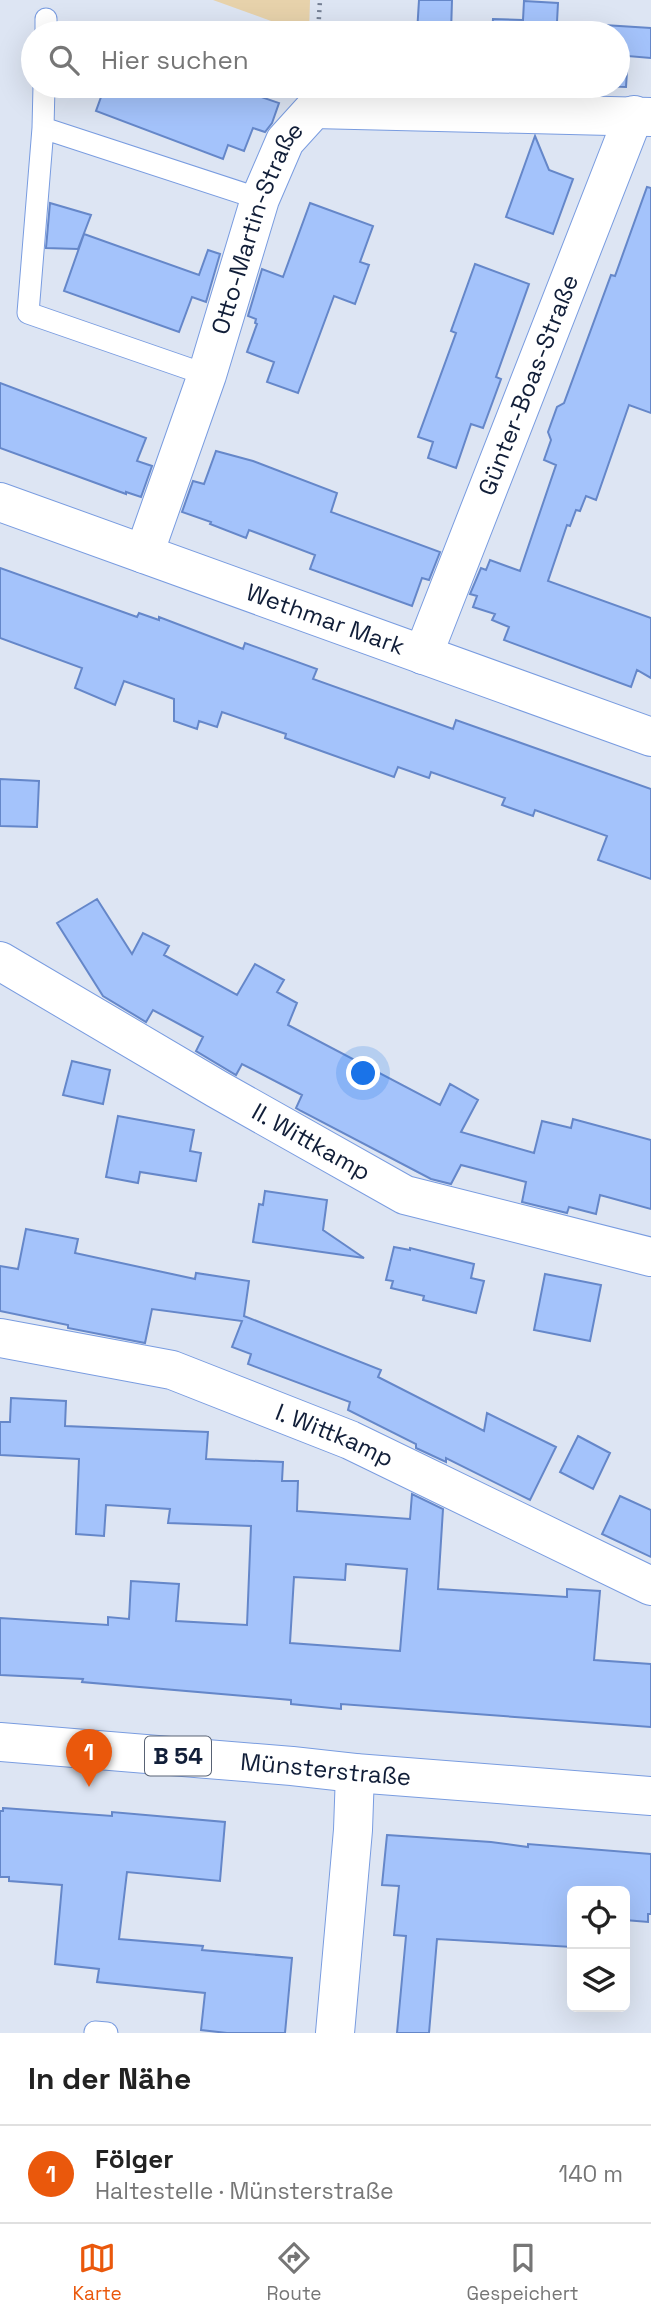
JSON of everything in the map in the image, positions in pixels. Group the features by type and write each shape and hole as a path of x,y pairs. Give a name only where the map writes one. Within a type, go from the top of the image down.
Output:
{"street":[{"name":"Otto-Martin-Straße","path":"144,554 207,375 260,199 285,141 314,109 642,116"},
{"name":"Günter-Boas-Straße","path":"423,654 642,116"},
{"name":"Wethmar Mark","path":"0,502 651,737"},
{"name":"II. Wittkamp","path":"0,961 205,1082 405,1195 651,1257"},
{"name":"I. Wittkamp","path":"0,1338 172,1370 350,1440 651,1586"},
{"name":"Münsterstraße","path":"0,1742 651,1796"},
{"path":"335,2033 353,1830 355,1773"}],"lane":[{"path":"44,98 28,313 207,375"},
{"path":"43,128 260,199"}],"path":[{"path":"319,21 320,0"}],"shaded area":[{"path":"213,0 310,0 309,21 271,21"}],"building":[{"path":"419,0 452,0 451,21 418,21"},
{"path":"524,1 558,3 557,21 493,21 523,20"},
{"path":"630,27 651,28 651,58 630,56"},
{"path":"101,98 264,98 279,103 272,123 265,132 253,128 244,151 228,145 223,159 96,111"},
{"path":"535,136 549,170 573,179 553,234 506,217"},
{"path":"647,187 651,188 651,413 629,405 596,500 586,496 580,511 576,510 570,526 567,525 548,581 651,618 651,678 637,670 631,687 504,640 509,627 492,620 495,614 473,607 477,596 470,594 481,568 486,570 490,560 520,571 556,465 544,460 551,440 548,432 557,407 564,403"},
{"path":"50,203 91,215 78,249 46,248"},
{"path":"310,203 373,226 360,262 369,265 355,304 334,296 298,393 267,382 274,362 247,352 257,324 256,319 248,316 262,269 283,277"},
{"path":"84,234 199,275 208,250 220,254 206,302 192,297 179,332 64,291"},
{"path":"475,264 529,284 496,377 501,379 483,428 471,424 456,468 428,458 433,442 418,437 456,333 451,331"},
{"path":"0,383 146,438 137,461 152,466 141,497 0,448"},
{"path":"216,451 253,461 337,493 331,512 440,552 429,580 422,578 412,606 310,569 315,555 249,530 246,538 182,512 193,481 204,484"},
{"path":"0,568 137,617 139,613 159,620 159,617 243,649 245,643 317,669 313,679 453,729 456,720 651,789 651,879 598,860 607,836 535,810 533,816 502,805 505,798 431,772 429,778 398,767 394,777 222,712 217,727 199,721 197,729 174,721 174,699 124,681 115,705 75,688 82,668 0,638"},
{"path":"0,779 39,781 37,827 0,826"},
{"path":"97,899 132,954 143,933 169,946 164,955 237,995 255,964 284,980 277,992 297,1003 288,1025 440,1105 450,1084 478,1100 461,1132 534,1153 542,1121 571,1128 573,1119 651,1140 651,1209 600,1195 596,1214 569,1207 567,1213 522,1202 526,1182 461,1165 451,1184 431,1179 296,1108 302,1095 242,1064 236,1075 196,1051 203,1037 153,1010 146,1022 103,996 57,923"},
{"path":"72,1061 110,1070 103,1104 63,1095"},
{"path":"118,1116 194,1130 190,1151 201,1153 196,1181 140,1172 138,1183 106,1177"},
{"path":"265,1191 327,1200 323,1230 364,1258 253,1242 259,1204 263,1205"},
{"path":"26,1229 78,1239 75,1253 195,1279 196,1273 249,1281 244,1316 381,1370 378,1377 484,1431 487,1413 556,1447 530,1500 446,1458 446,1462 416,1448 416,1444 348,1410 350,1402 248,1364 251,1354 232,1347 242,1321 152,1309 145,1343 0,1311 0,1266 18,1269"},
{"path":"394,1247 410,1248 474,1264 471,1278 484,1281 476,1313 423,1300 424,1296 391,1288 393,1281 386,1280"},
{"path":"545,1274 601,1285 590,1341 534,1330"},
{"path":"11,1398 66,1401 65,1426 208,1432 206,1459 283,1462 282,1481 298,1481 297,1511 410,1519 412,1494 443,1509 438,1589 567,1597 567,1589 600,1591 594,1660 651,1664 651,1727 341,1704 341,1709 291,1704 291,1700 82,1682 83,1679 0,1675 0,1618 108,1625 108,1617 129,1619 131,1581 179,1584 176,1621 247,1625 251,1526 168,1523 170,1509 106,1505 104,1536 76,1534 79,1459 0,1455 0,1422 10,1422","holes":["346,1564 407,1569 400,1651 290,1643 294,1577 345,1580"]},
{"path":"578,1436 610,1453 593,1489 560,1472"},
{"path":"620,1496 651,1510 651,1557 602,1534"},
{"path":"3,1808 112,1816 112,1812 225,1822 220,1881 127,1872 119,1939 203,1946 202,1950 292,1958 285,2033 201,2030 205,1993 97,1982 99,1969 55,1964 62,1885 9,1881 9,1877 0,1877 0,1811 3,1811"},
{"path":"387,1835 651,1854 651,1914 648,1914 648,1922 630,1920 630,1886 567,1886 567,1947 437,1939 429,2033 397,2033 406,1936 394,1935 399,1886 382,1885"}],"place":[{"name":"Fölger","path":"89,1787"}]}
